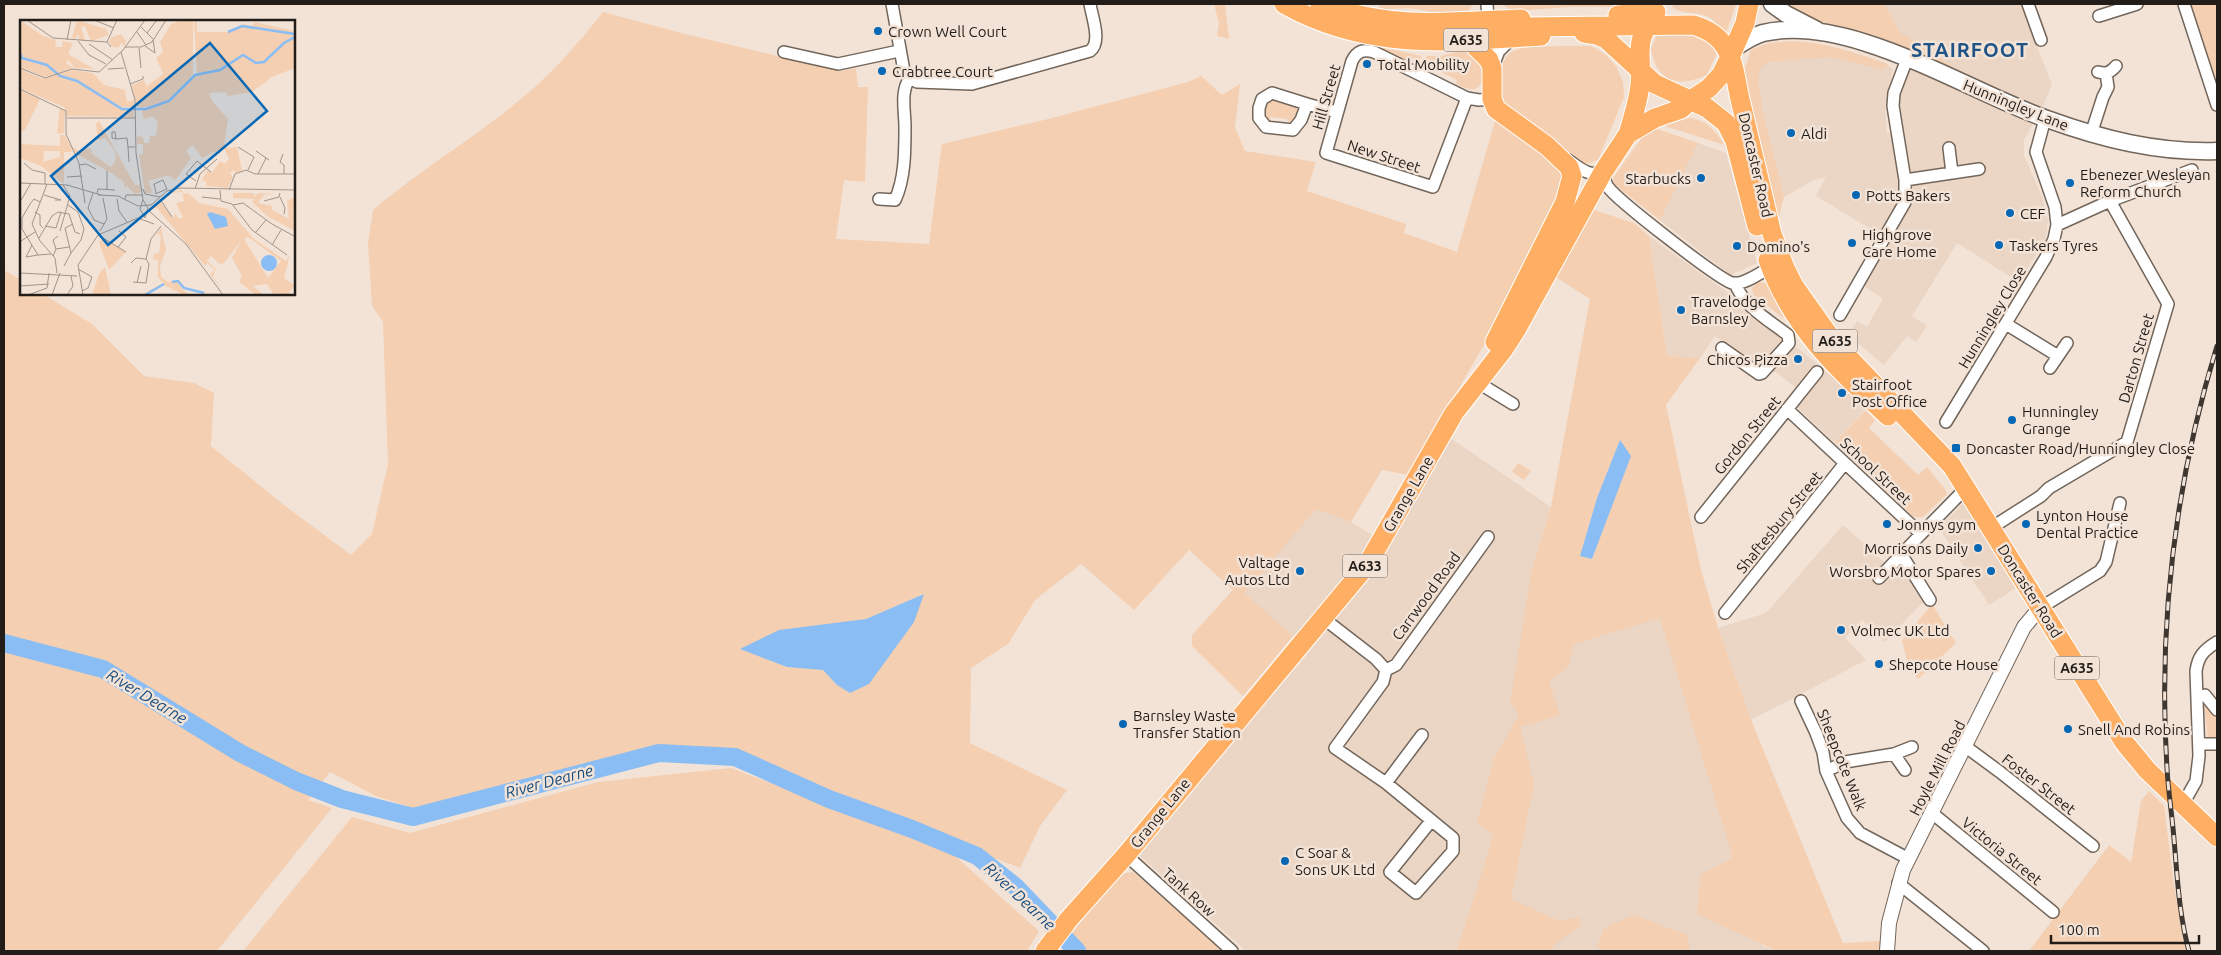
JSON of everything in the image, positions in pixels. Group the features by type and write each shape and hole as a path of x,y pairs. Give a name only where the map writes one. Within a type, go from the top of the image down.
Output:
{"highway":[{"name":"A635","path":"1284,4 1325,23 1372,36 1423,42 1468,40 1511,29"},
{"name":"A635","path":"1320,4 1391,22 1430,24 1488,13 1511,29 1535,36 1586,33 1597,35 1613,44 1641,72 1662,89 1691,100"},
{"path":"1691,100 1709,88 1720,75 1745,23 1749,4"},
{"path":"1488,13 1489,26 1494,30 1535,36"},
{"path":"1511,29 1655,14 1702,28 1723,42 1732,52"},
{"path":"1641,72 1639,47 1655,14"},
{"path":"1468,40 1484,54 1492,68 1492,99"},
{"name":"Doncaster Road","path":"1732,52 1769,223 1776,247 1794,286 1834,340 1952,466 1962,485 1991,528 2124,742 2148,770 2217,837"},
{"name":"A633","path":"1628,134 1638,96 1641,72"},
{"name":"A633","path":"1477,382 1487,357 1565,202 1572,181 1569,167 1547,146 1496,109 1492,99"},
{"name":"Doncaster Road","path":"1691,100 1716,114 1732,132 1770,267 1786,301 1805,330 1822,352 1962,485"},
{"name":"Grange Lane","path":"1046,950 1069,919 1126,855 1235,721 1367,565 1454,413 1503,350 1516,330 1603,172 1628,134 1655,118 1681,109 1691,100"}],"main road":[{"name":"Hunningley Lane","path":"1772,4 1786,14 1821,32 1885,50 2045,119 2091,134 2163,150 2217,151"},
{"name":"Hunningley Lane","path":"1732,52 1762,33 1780,31 1821,32"}],"street":[{"path":"879,199 895,200 901,186 905,128 905,86 907,74 899,51 892,4"},
{"path":"907,74 917,82 972,84 1082,54 1094,48 1096,40 1090,4"},
{"path":"2028,4 2041,40"},
{"path":"2099,16 2137,4"},
{"path":"2184,4 2217,105"},
{"path":"1492,68 1511,29"},
{"name":"Hill Street","path":"1326,153 1352,61 1359,52 1366,50 1374,52 1467,98"},
{"path":"784,52 810,54 838,64 899,51"},
{"path":"1840,315 1901,212 1905,202 1905,180 1893,106 1894,93 1907,59"},
{"path":"2091,134 2108,87 2102,73 2112,71 2116,66"},
{"path":"1467,98 1479,100 1492,99"},
{"name":"New Street","path":"1326,153 1433,187 1467,98"},
{"path":"1307,104 1337,112"},
{"name":"Hunningley Close","path":"1946,422 2046,257 2054,239 2057,225 2054,207 2036,152 2045,119"},
{"path":"1547,146 1586,173 1595,174 1603,172 1608,187 1690,254 1722,277 1735,283 1738,293 1745,301 1790,338 1762,373 1759,374 1722,348"},
{"path":"1949,148 1952,173"},
{"path":"1905,180 1979,169"},
{"path":"2057,225 2110,201 2192,170"},
{"name":"Darton Street","path":"1991,528 2041,496 2049,488 2073,479 2127,442 2168,304 2110,201"},
{"path":"1735,283 1770,267"},
{"path":"2006,324 2058,356"},
{"path":"2050,368 2067,343"},
{"name":"Gordon Street","path":"1700,517 1816,372"},
{"path":"1477,382 1513,404"},
{"name":"School Street","path":"1787,409 1921,534"},
{"name":"Shaftesbury Street","path":"1725,613 1741,603 1845,463"},
{"path":"1879,578 1921,534 1962,485"},
{"path":"2040,608 2100,571 2106,562 2120,503"},
{"path":"2103,517 2115,521"},
{"name":"Carrwood Road","path":"1431,821 1390,872 1416,893 1453,851 1453,838 1386,783 1335,748 1383,682 1386,670 1396,665 1488,537"},
{"path":"1901,554 1930,600"},
{"name":"Hoyle Mill Road","path":"1887,951 1889,923 1898,883 2024,627 2040,608"},
{"path":"1322,618 1376,659 1386,670"},
{"path":"2183,804 2196,781 2199,744 2196,671 2198,658 2217,642"},
{"path":"2197,697 2205,695 2217,710"},
{"name":"Sheepcote Walk","path":"1801,701 1823,752 1826,771 1847,818 1854,828 1874,842 1909,859"},
{"path":"1386,783 1422,735"},
{"path":"2199,744 2217,744"},
{"path":"1826,771 1845,762 1894,754 1912,747"},
{"name":"Foster Street","path":"1966,747 2093,846"},
{"path":"1894,754 1905,770"},
{"name":"Victoria Street","path":"1932,813 2053,912"},
{"name":"Tank Row","path":"1126,855 1232,951"},
{"path":"1898,883 1983,951"}],"shaded area":[{"path":"1214,4 1225,4 1229,39 1217,36 1219,23"},
{"path":"1378,4 1473,4 1462,14 1447,15 1412,8 1381,10"},
{"path":"1501,4 1639,4 1629,7 1569,7 1513,11"},
{"path":"1674,4 1736,4 1725,36 1720,33 1716,24 1711,19 1699,14 1678,10 1672,7"},
{"path":"1782,4 1884,4 1900,32 1955,68 1874,35 1806,18"},
{"path":"1884,4 2021,4 2052,85 2042,108 2024,140 2024,156 2042,196 2048,220 2046,239 2019,282 1957,243 1912,316 1927,326 1916,342 1907,336 1884,365 1854,340 1854,334 1850,331 1857,321 1867,327 1883,299 1863,285 1889,240 1816,196 1826,177 1814,180 1784,197 1761,104 1753,59 1819,52 1883,63 1893,69 1885,109 1887,133 1902,133 1898,111 1902,90 1916,52 1952,66 1900,32"},
{"path":"2190,4 2217,4 2217,85"},
{"path":"603,12 681,33 840,71 856,68 858,87 868,87 865,182 844,180 836,239 929,244 942,144 1044,120 1188,82 1201,76 1222,95 1240,84 1235,128 1245,151 1316,162 1307,191 1406,224 1404,233 1457,252 1495,121 1548,157 1564,175 1561,196 1512,296 1409,475 1382,470 1351,522 1316,509 1244,593 1293,636 1243,696 1192,646 1192,635 1233,590 1189,550 1134,610 1081,564 1035,600 1008,644 971,668 970,743 1067,790 1040,826 1020,868 735,757 657,748 413,808 376,796 330,772 308,800 332,808 217,951 4,951 4,270 20,279 20,295 45,295 92,324 144,376 194,383 214,393 211,446 284,505 351,555 372,534 388,464 383,322 372,306 368,244 373,210 528,93 573,48","holes":["924,594 837,685 823,670 787,667 741,649 825,625 866,619"]},
{"path":"1662,30 1696,33 1719,48 1707,75 1697,79 1678,81 1670,79 1658,69 1651,49 1657,35"},
{"path":"1791,41 1829,46 1889,64 1883,69 1828,57 1768,62 1760,69 1758,82 1761,104 1784,197 1778,220 1743,73 1751,50 1768,43"},
{"path":"1591,46 1606,55 1616,66 1623,82 1624,97 1598,160 1582,165 1533,123 1509,109 1503,101 1502,71 1504,61 1509,54 1525,48"},
{"path":"1381,47 1421,56 1420,61 1411,57 1409,62 1405,62 1379,49"},
{"path":"1463,50 1471,51 1482,62 1481,83 1475,89 1456,84 1457,80 1426,64 1426,56 1441,56"},
{"path":"1271,98 1292,104 1298,110 1299,114 1291,125 1287,119 1270,117 1271,124 1263,117 1264,104"},
{"path":"1690,118 1706,124 1725,145 1661,125"},
{"path":"1655,128 1698,143 1660,220 1614,184 1613,178 1646,132"},
{"path":"1698,143 1726,153 1757,263 1730,275 1660,220"},
{"path":"1591,209 1634,223 1649,236 1667,356 1700,358 1666,405 1701,570 1718,628 1751,720 1843,943 1880,941 1880,951 1777,951 1697,914 1701,874 1733,858 1660,618 1574,644 1568,667 1549,681 1560,715 1520,727 1534,784 1511,899 1559,921 1579,917 1582,925 1554,945 1549,951 1457,951 1491,844 1492,833 1477,823 1494,759 1519,715 1510,702 1532,568 1551,507 1590,299 1551,274","holes":["1620,441 1611,507 1592,559 1580,556 1597,498"]},
{"path":"1649,236 1742,303 1869,406 1834,442 1798,408 1796,388 1776,372 1758,370 1715,336 1700,358 1667,356"},
{"path":"1758,282 1766,283 1769,287 1784,319 1753,294 1752,288"},
{"path":"1866,410 1875,420 1869,428 1918,475 1927,467 1945,489 1947,494 1923,517 1914,517 1835,442"},
{"path":"1446,435 1551,507 1532,568 1658,567 1734,858 1763,946 1777,951 1246,951 1138,854 1307,648 1243,593 1316,508 1351,522 1379,539"},
{"path":"1518,463 1531,471 1524,480 1512,472"},
{"path":"1963,503 2016,588 1989,605 1939,528"},
{"path":"1843,525 1884,562 1902,562 1926,599 1885,642 1862,620 1845,638 1866,660 1751,720 1718,628 1766,613"},
{"path":"1932,604 1956,643 1918,679 1909,669 1902,640"},
{"path":"2207,702 2217,718 2217,741 2208,740 2204,704"},
{"path":"731,768 953,854 1039,931 1027,951 243,951 352,817 410,833 598,782"},
{"path":"2149,791 2164,806 2174,886 2186,951 2029,951 2109,845 2131,862 2141,801"},
{"path":"1133,872 1223,951 1081,951 1070,936 1105,888 1118,874"},
{"path":"1634,915 1687,935 1690,951 1605,951 1597,947 1604,928"}],"water":[{"path":"1620,440 1631,456 1592,559 1580,556 1597,498"},
{"path":"924,594 914,622 869,684 850,693 837,685 823,670 787,667 740,649 779,630 866,619"}],"waterway":[{"name":"River Dearne","path":"4,643 103,669 240,753 296,781 342,799 413,817 659,753 735,757 829,799 912,829 977,856 1016,887 1077,951"}],"railway":[{"path":"2189,951 2180,905 2168,783 2165,661 2168,608 2180,502 2202,398 2217,346"}],"place":[{"name":"Crown Well Court","path":"878,31"},
{"name":"Total Mobility","path":"1367,64"},
{"name":"Crabtree Court","path":"882,71"},
{"name":"Aldi","path":"1791,133"},
{"name":"Starbucks","path":"1701,178"},
{"name":"Ebenezer Wesleyan Reform Church","path":"2070,183"},
{"name":"Potts Bakers","path":"1856,195"},
{"name":"CEF","path":"2010,213"},
{"name":"Highgrove Care Home","path":"1852,243"},
{"name":"Taskers Tyres","path":"1999,245"},
{"name":"Domino's","path":"1737,246"},
{"name":"Travelodge Barnsley","path":"1681,310"},
{"name":"Chicos Pizza","path":"1798,359"},
{"name":"Stairfoot Post Office","path":"1842,393"},
{"name":"Hunningley Grange","path":"2012,420"},
{"name":"Doncaster Road/Hunningley Close","path":"1956,448"},
{"name":"Jonnys gym","path":"1887,524"},
{"name":"Lynton House Dental Practice","path":"2026,524"},
{"name":"Morrisons Daily","path":"1978,548"},
{"name":"Valtage Autos Ltd","path":"1300,571"},
{"name":"Worsbro Motor Spares","path":"1991,571"},
{"name":"Volmec UK Ltd","path":"1841,630"},
{"name":"Shepcote House","path":"1879,664"},
{"name":"Barnsley Waste Transfer Station","path":"1123,724"},
{"name":"Snell And Robins","path":"2068,729"},
{"name":"C Soar & Sons UK Ltd","path":"1285,861"}],"district":[{"name":"STAIRFOOT","path":"1970,49"}]}
